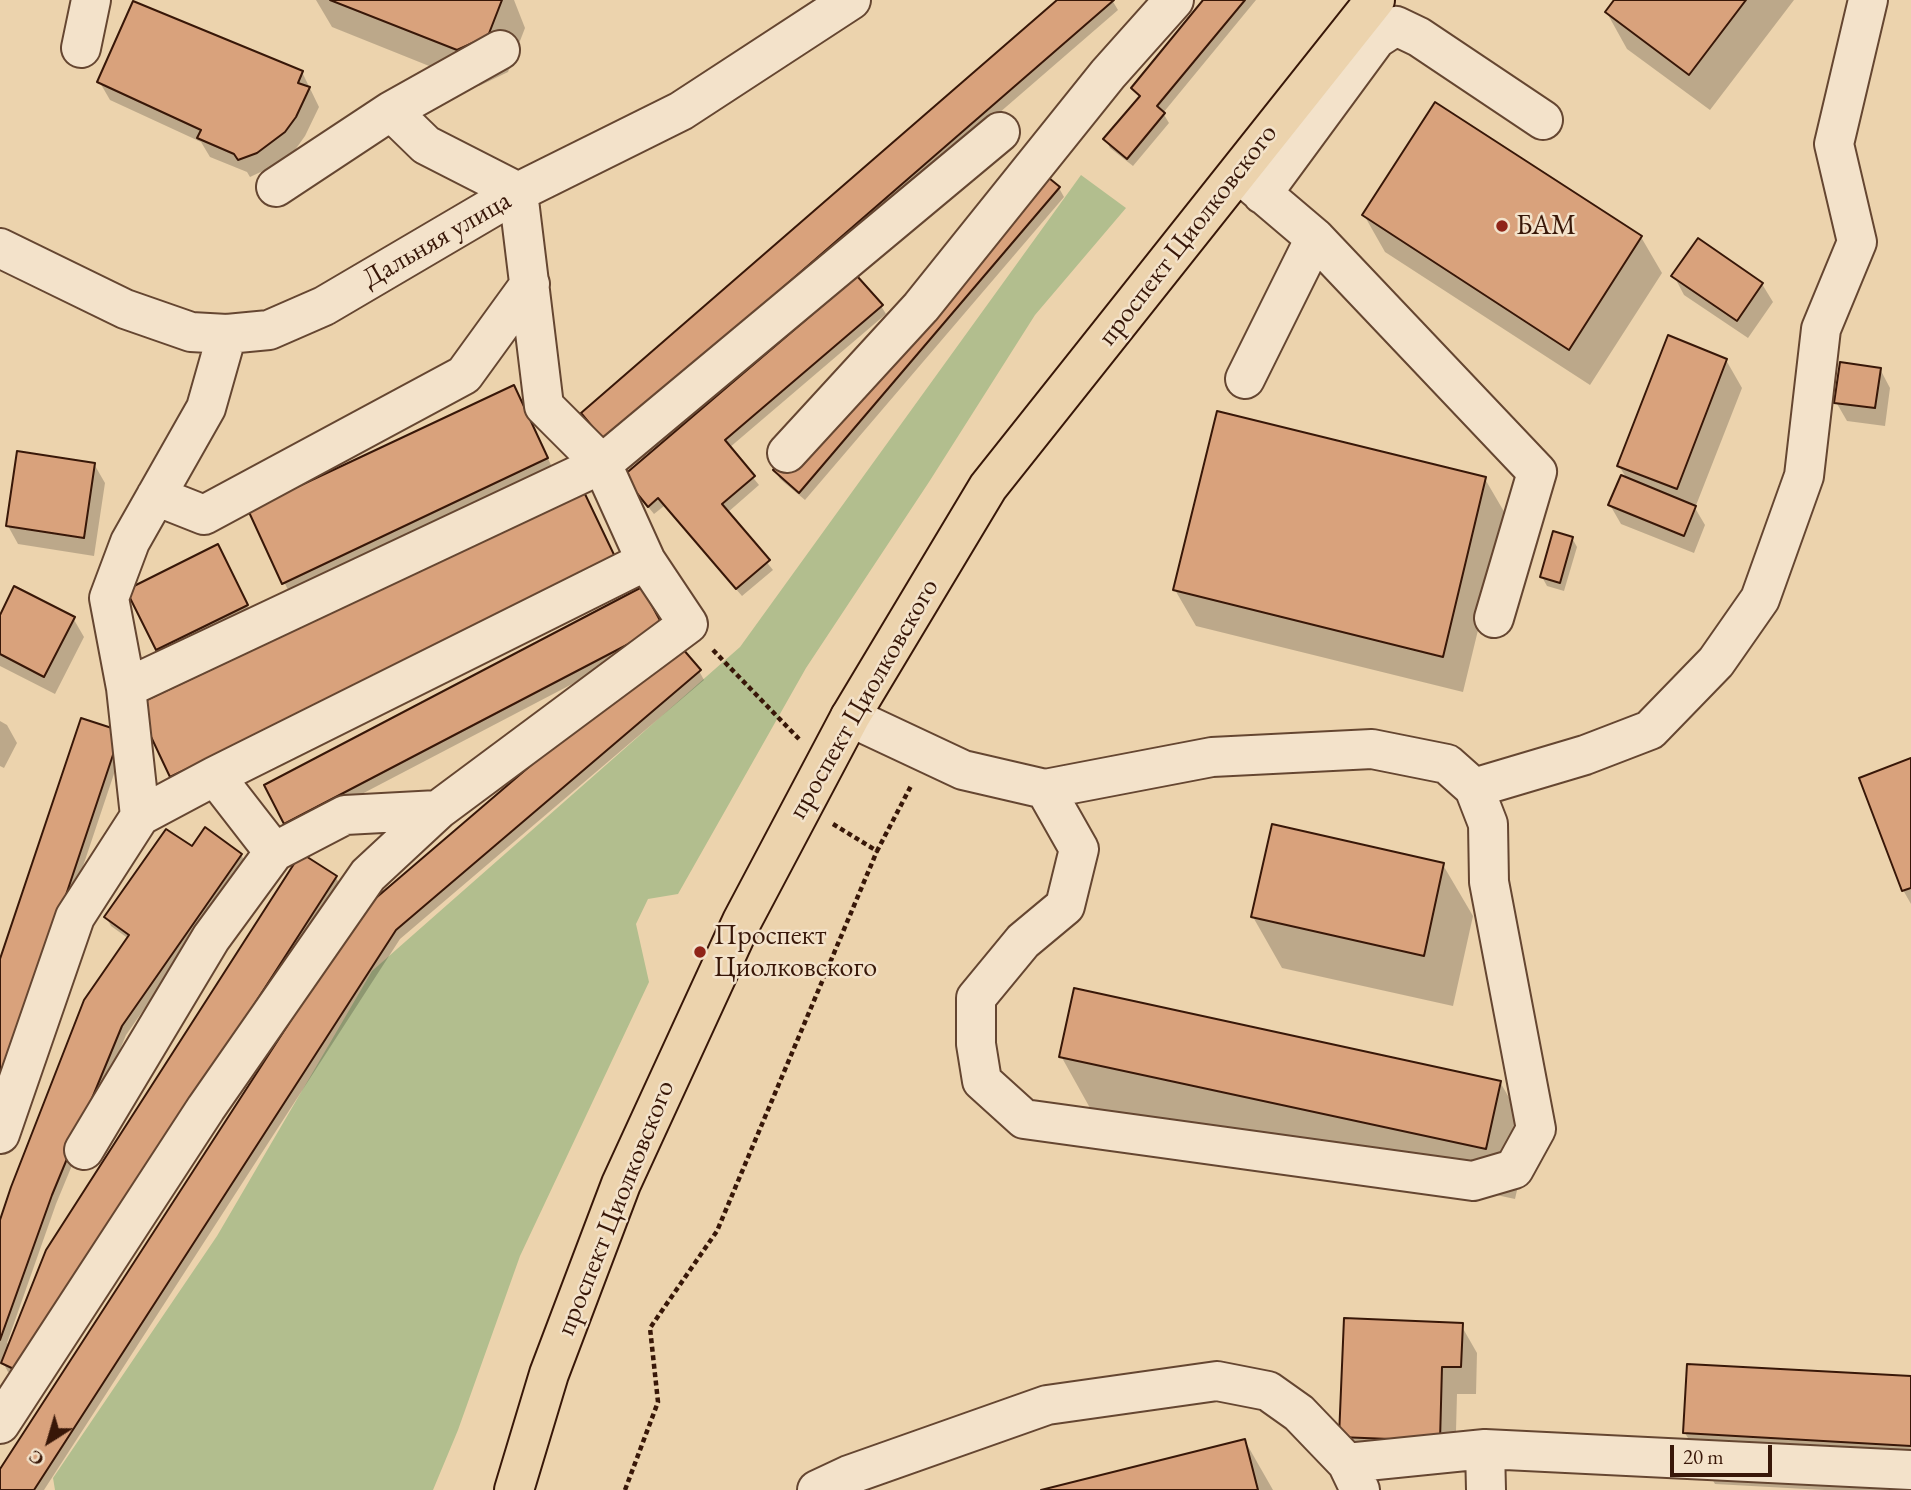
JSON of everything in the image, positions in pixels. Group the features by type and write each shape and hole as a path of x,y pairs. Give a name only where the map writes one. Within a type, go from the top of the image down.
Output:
{"main road":[{"name":"проспект Циолковского","path":"514,1490 549,1374 621,1184 742,921 850,717 988,487 1250,183 1374,0"}],"street":[{"path":"81,48 91,0"},
{"name":"Дальняя улица","path":"0,248 125,309 191,332 227,334 270,330 324,306 518,192 681,111 850,0"},
{"path":"786,453 921,307 1108,74 1174,0"},
{"path":"1474,788 1584,755 1650,730 1716,662 1760,599 1804,476 1821,329 1857,242 1834,144 1868,0"},
{"path":"1494,618 1537,472 1315,238 1250,183 1376,39 1396,26 1419,37 1543,120"},
{"path":"276,187 391,111 500,50"},
{"path":"0,1424 206,1108 368,875 439,810 688,624 646,561 602,464 544,406 518,192 426,145 391,111"},
{"path":"126,688 602,464 1000,132"},
{"path":"1245,379 1315,238"},
{"path":"156,496 204,515 464,375 530,284"},
{"path":"140,816 126,688 110,598 130,542 206,408 227,334"},
{"path":"0,1135 75,916 140,816 646,561"},
{"path":"850,717 963,770 1045,789 1212,757 1372,749 1447,764 1474,788 1488,824 1489,882 1536,1129 1514,1169 1474,1181 1024,1119 982,1081 976,1044 976,998 1023,941 1065,906 1079,849 1045,789"},
{"path":"215,776 274,852"},
{"path":"84,1150 211,938 274,852 345,815 439,810"},
{"path":"817,1490 849,1475 1047,1405 1217,1381 1268,1391 1299,1413 1353,1476 1485,1449 1911,1471"},
{"path":"1485,1449 1486,1490"}],"path":[{"path":"688,624 824,765"},
{"path":"625,1490 658,1402 650,1328 717,1231 877,851"}],"green space":[{"path":"1081,175 1126,208 1035,315 806,668 678,894 648,899 636,924 649,982 520,1256 458,1430 433,1490 55,1490 53,1478 217,1236 372,971 740,647"}],"building":[{"path":"330,0 502,0 488,36 457,50"},
{"path":"1057,0 1114,0 605,442 581,413"},
{"path":"1203,0 1245,0 1157,106 1165,113 1127,159 1103,139 1140,96 1131,88"},
{"path":"1614,0 1746,0 1689,75 1605,12"},
{"path":"133,1 303,71 298,83 310,87 296,117 285,132 257,153 238,160 234,154 197,138 201,130 97,82"},
{"name":"БАМ","path":"1435,102 1642,236 1569,350 1362,215"},
{"path":"1033,165 1060,187 799,493 773,470"},
{"path":"1698,238 1763,283 1737,321 1671,276"},
{"path":"857,276 883,305 725,440 755,476 722,504 770,560 736,589 658,498 648,507 623,476"},
{"path":"1668,335 1727,359 1677,489 1617,466"},
{"path":"1840,362 1881,368 1875,408 1834,403"},
{"path":"514,385 548,458 282,584 248,510"},
{"path":"1217,411 1486,477 1443,657 1173,590"},
{"path":"17,451 95,463 84,538 6,526"},
{"path":"1621,475 1696,506 1684,536 1608,505"},
{"path":"584,492 618,563 170,777 136,705"},
{"path":"1553,531 1573,537 1560,583 1540,577"},
{"path":"218,544 248,605 156,650 126,590"},
{"path":"14,586 75,617 44,677 0,654 0,615"},
{"path":"642,587 663,626 284,824 264,785"},
{"path":"676,641 701,670 396,930 34,1490 0,1490 0,1469 363,909"},
{"path":"81,718 121,731 0,1092 0,959"},
{"path":"1911,758 1911,888 1902,891 1859,778"},
{"path":"1272,824 1444,863 1424,956 1251,917"},
{"path":"205,827 242,854 122,1026 52,1195 0,1340 0,1220 84,1000 129,935 104,917 166,829 192,846"},
{"path":"301,853 337,876 18,1371 1,1363 46,1250"},
{"path":"1074,988 1501,1081 1486,1149 1059,1057"},
{"path":"1344,1318 1463,1323 1461,1367 1442,1367 1440,1441 1339,1437"},
{"path":"1687,1364 1911,1376 1911,1446 1683,1433"},
{"path":"1245,1439 1258,1490 1041,1490"}],"place":[{"name":"БАМ","path":"1502,226"},
{"name":"Проспект Циолковского","path":"700,952"}]}
